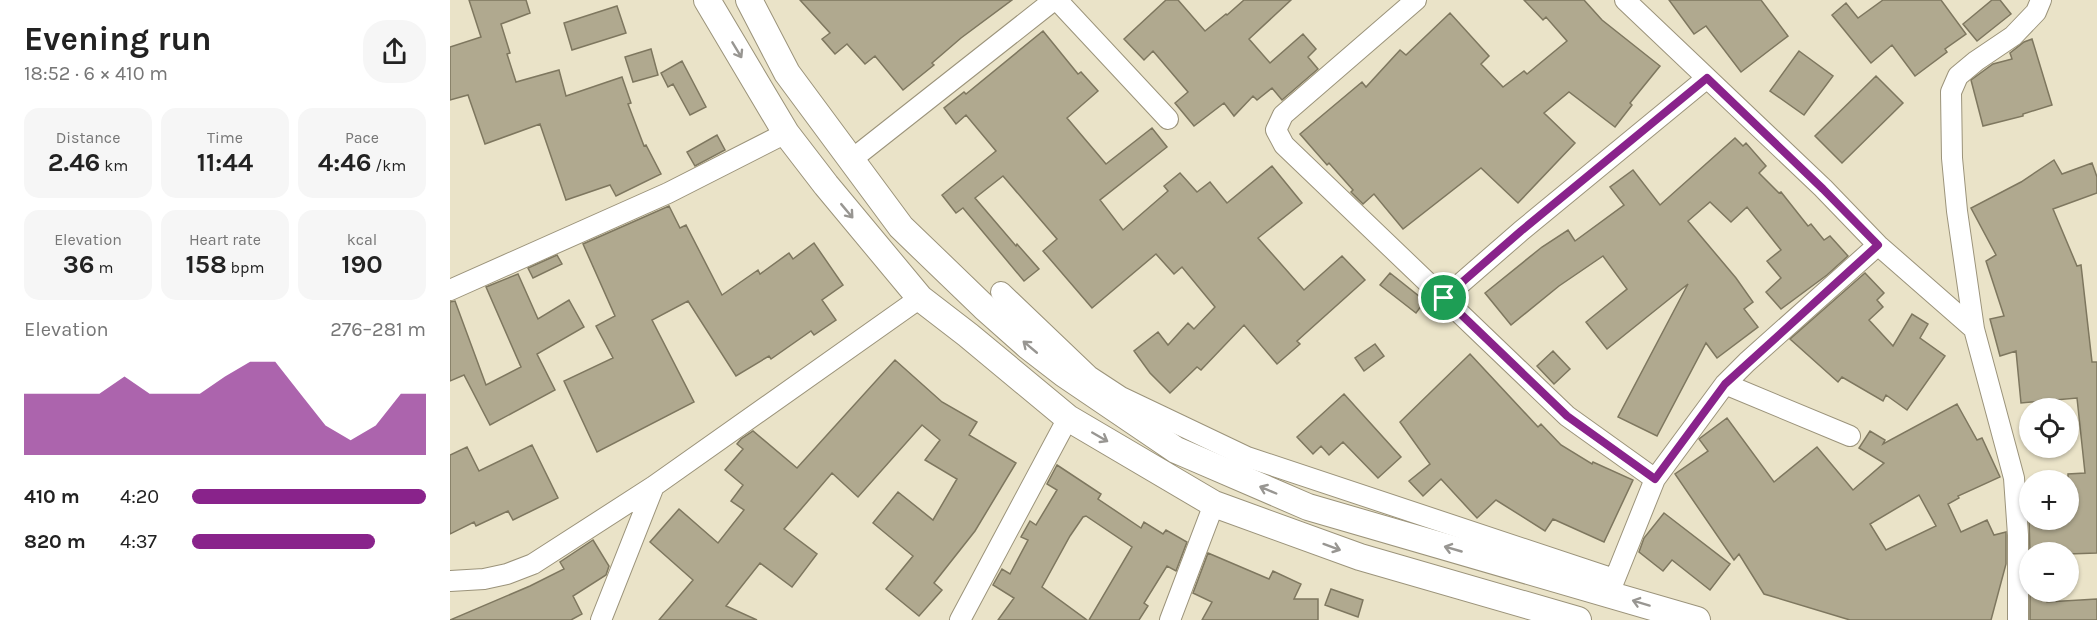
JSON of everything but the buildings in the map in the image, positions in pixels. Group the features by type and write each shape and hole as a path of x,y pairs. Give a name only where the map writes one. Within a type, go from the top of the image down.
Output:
{"street":[{"path":"706,0 786,133 920,298 968,334 1068,418 1214,504 1360,557 1578,620"},
{"path":"749,0 787,73 901,227 984,307 1064,374 1176,450 1308,507 1611,586"},
{"path":"851,160 1055,0 1168,119"},
{"path":"1416,0 1283,115 1276,130 1284,145 1567,416 1655,479"},
{"path":"2018,620 2018,534 2014,478 1974,329 1957,211 1952,158 1951,92 1958,76 2013,36 2036,12 2041,0"},
{"path":"1638,4 1707,78 1878,245 1974,329"},
{"path":"1444,298 1521,231 1707,78"},
{"path":"452,283 668,193 786,133"},
{"path":"1611,586 1655,479 1725,384 1878,245"},
{"path":"1001,292 1089,376 1121,397 1247,457 1611,586 1696,620"},
{"path":"450,581 484,579 507,574 533,564 654,486 920,298"},
{"path":"1725,384 1850,436"},
{"path":"960,620 1068,418"},
{"path":"601,620 654,486"},
{"path":"1170,620 1214,504"}],"route":[{"path":"1707,78 1878,245 1725,384 1655,479 1567,416 1444,298 1521,231 1707,78"}]}
